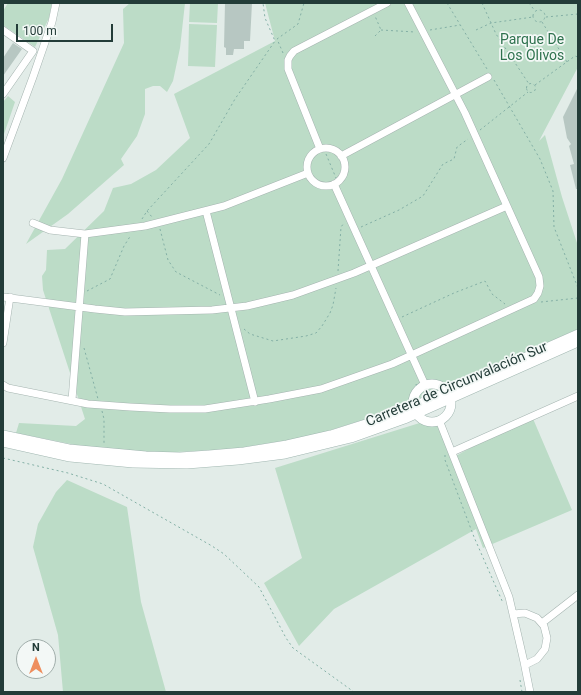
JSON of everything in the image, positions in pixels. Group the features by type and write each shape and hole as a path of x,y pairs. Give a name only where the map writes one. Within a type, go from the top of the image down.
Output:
{"street":[{"path":"3,158 38,63 52,22 56,3"},
{"path":"320,150 288,70 288,60 294,51 387,3"},
{"path":"3,385 8,388 88,404 170,409 205,409 255,402 321,389 392,364 534,299 540,286 539,277 456,94 408,3"},
{"path":"3,30 33,51 3,94"},
{"path":"341,156 488,77"},
{"path":"332,149 341,156 345,169 340,180 329,186 317,184 312,180 308,173 308,162 314,152 332,149"},
{"path":"33,223 50,230 85,234 145,226 224,206 308,173"},
{"path":"336,183 371,266 425,385"},
{"path":"3,343 7,297 125,312 180,311 247,306 293,295 354,273 507,206"},
{"path":"206,211 255,402"},
{"path":"72,400 85,234"},
{"name":"Carretera de Circunvalación Sur","path":"449,395 578,334"},
{"name":"Carretera de Circunvalación Sur","path":"3,442 70,457 133,463 187,464 285,454 351,438 449,395 578,342"},
{"path":"425,385 438,385 444,388 449,395 450,406 448,412 439,420 427,421 415,410 414,398 416,392 425,385"},
{"path":"448,453 578,396"},
{"name":"Carretera de Circunvalación Sur","path":"3,435 69,449 105,453 167,456 209,455 244,452 286,445 331,435 415,410"},
{"path":"439,420 448,453 508,596 530,692"},
{"path":"542,623 578,595"},
{"path":"513,614 525,613 537,618 544,626 547,638 545,649 537,659 525,665"}],"path":[{"path":"283,54 277,39 298,24 304,3"},
{"path":"482,3 496,34 529,84 535,85 575,56 578,57"},
{"path":"529,3 535,12"},
{"path":"535,12 541,11 544,13 545,17"},
{"path":"533,17 535,12"},
{"path":"545,17 578,14"},
{"path":"374,36 381,30 375,17"},
{"path":"476,30 491,23 533,17"},
{"path":"533,17 536,22 542,22"},
{"path":"542,22 545,17"},
{"path":"542,22 567,62"},
{"path":"528,92 526,88 529,84"},
{"path":"475,134 528,92 534,92 536,88 535,85"},
{"path":"357,228 399,210 423,196 443,164 454,159 457,147 469,138"},
{"path":"326,154 336,183"},
{"path":"540,159 553,191 554,227 578,288"},
{"path":"147,211 155,220"},
{"path":"337,275 341,227 344,222"},
{"path":"159,225 168,260 176,272 220,295"},
{"path":"399,318 454,293 485,281 492,294 507,306"},
{"path":"242,327 250,334 273,341 316,333 330,313 337,282"},
{"path":"538,303 578,298"},
{"path":"448,453 445,460 474,538 503,603"},
{"path":"3,458 68,473 103,484 212,546 224,554 259,587 286,638 293,648 354,692"},
{"path":"520,680 522,692"}],"green space":[{"path":"8,3 52,3 49,18 35,47 3,25 3,11"},
{"path":"130,3 185,3 180,48 173,81 167,92 160,86 153,86 145,89 145,114 137,136 121,159 124,165 68,214 26,244 62,179 124,43 123,9"},
{"path":"190,3 218,3 217,23 189,22"},
{"name":"Parque De Los Olivos","path":"265,3 578,3 578,67 539,141 545,135 562,197 578,246 578,329 420,399 376,416 308,437 232,449 159,453 86,447 16,433 19,423 76,426 85,419 43,290 42,276 46,270 47,250 65,249 104,211 113,188 131,184 156,170 190,138 174,94 275,41"},
{"path":"189,24 217,25 215,67 188,66"},
{"path":"8,96 15,102 3,137 3,102"},
{"path":"531,414 572,510 483,548 476,529 334,609 299,646 264,583 302,558 275,468 426,421 440,415 454,457"},
{"path":"67,480 127,507 141,602 166,692 63,692 58,635 33,547 38,524 56,492"}],"building":[{"path":"225,3 252,3 250,41 244,41 244,49 234,49 233,55 226,55 226,48 224,47"},
{"path":"13,43 22,49 3,76 3,58"},
{"path":"578,87 578,189 576,189 570,165 574,164 569,146 571,144 567,138 563,117"}]}
